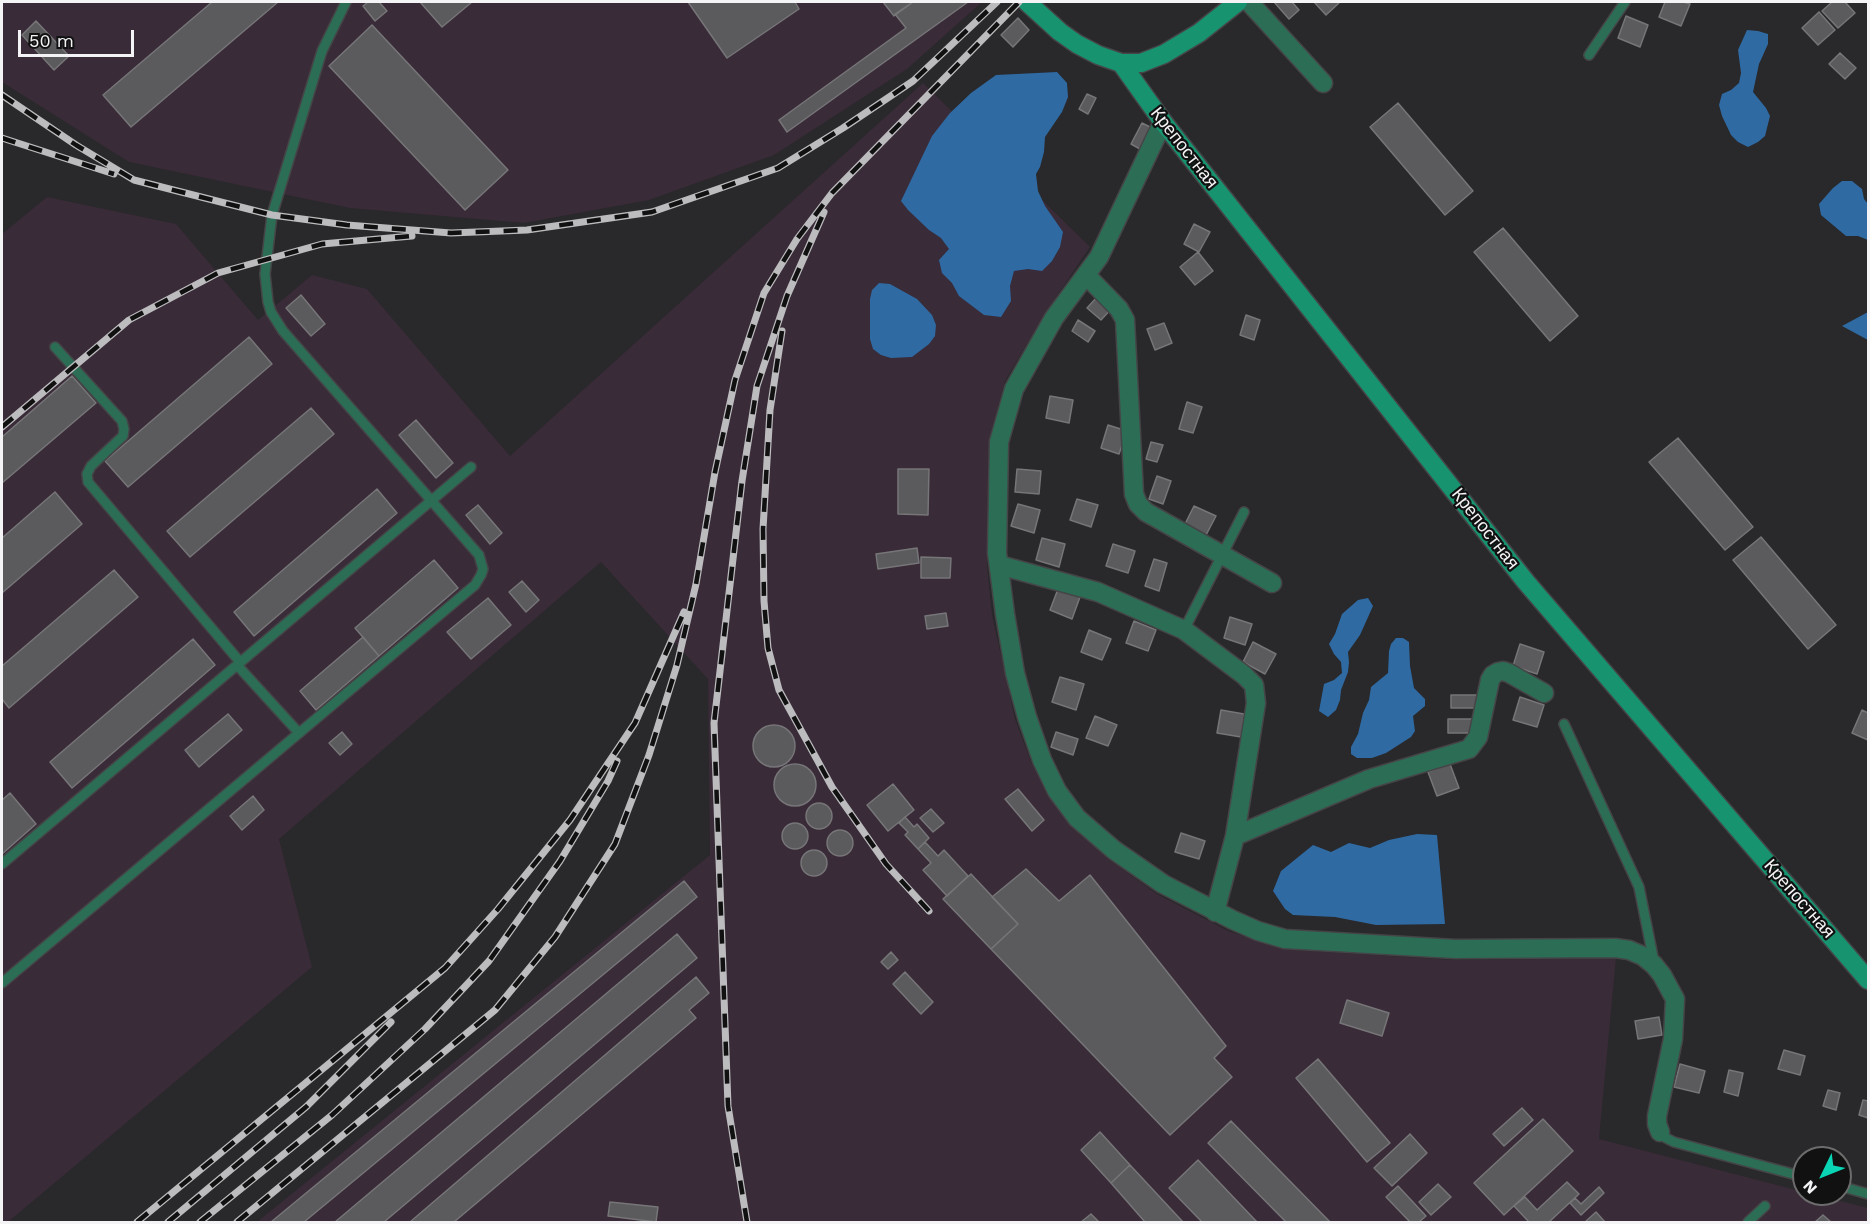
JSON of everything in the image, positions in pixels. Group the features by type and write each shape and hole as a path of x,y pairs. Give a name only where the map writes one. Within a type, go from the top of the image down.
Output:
{"street":[{"path":"1027,2 1077,44 1121,63 1141,63 1164,54 1199,33 1238,2"},
{"path":"1249,2 1323,83"},
{"name":"Крепостная","path":"1121,63 1162,122 1526,582 1869,980"},
{"path":"1162,122 1099,257 1054,318 1014,388 999,442 997,553 1005,614 1018,684 1042,760 1057,790 1077,818 1114,850 1163,884 1215,912 1258,931 1285,939 1455,949 1615,948 1629,950 1643,956 1654,964 1675,999 1673,1039 1657,1116 1660,1132"},
{"path":"1086,275 1119,309 1125,320 1135,499 1146,512 1272,583"},
{"path":"999,565 1098,592 1184,630 1254,685 1256,703 1235,836 1215,912"},
{"path":"1235,836 1370,778 1469,749 1478,737 1490,680 1498,672 1509,673 1544,693"}],"lane":[{"path":"2,983 475,585 483,569 479,555 283,331 272,312 266,291 265,274 272,215 322,51 346,2"},
{"path":"1589,55 1625,2"},
{"path":"55,347 122,421 124,429 123,436 91,466 87,474 88,482 299,733"},
{"path":"2,864 471,467"},
{"path":"1184,630 1244,512"},
{"path":"1564,724 1639,887 1654,964"},
{"path":"1660,1132 1674,1142 1792,1174"},
{"path":"1852,1189 1869,1194"},
{"path":"1748,1222 1765,1206"}],"shaded area":[{"path":"2,2 982,2 907,69 774,155 649,200 524,223 350,208 129,162 2,82"},
{"path":"923,83 1090,247 1046,312 1005,381 989,440 987,564 992,615 1015,719 1031,762 1069,825 1107,858 1157,894 1228,931 1283,949 1453,960 1616,958 1599,1139 1792,1189 1792,1206 1852,1206 1852,1204 1868,1208 1868,1222 257,1222 710,855 708,679 601,562 279,839 312,967 8,1222 2,1222 2,234 47,197 176,224 258,320 312,275 367,289 510,456"}],"water":[{"path":"1747,30 1768,34 1768,44 1759,64 1753,92 1770,116 1765,136 1748,147 1731,135 1719,105 1722,94 1739,83 1741,73 1738,50"},
{"path":"1057,72 1067,83 1068,97 1062,112 1045,137 1044,152 1036,174 1038,191 1045,206 1063,232 1060,247 1052,261 1042,271 1028,269 1014,271 1010,286 1011,301 1001,317 984,315 959,296 952,283 942,273 939,260 949,249 941,238 929,230 901,201 932,136 950,113 971,93 996,75"},
{"path":"1842,181 1852,181 1862,189 1864,199 1868,204 1868,240 1858,236 1846,236 1821,215 1819,204"},
{"path":"879,283 890,284 917,299 932,315 936,325 935,336 929,344 912,357 891,358 873,349 870,339 870,299 872,290"},
{"path":"1868,312 1868,340 1842,326"},
{"path":"1368,598 1373,606 1360,635 1348,652 1348,672 1340,700 1336,710 1328,717 1319,711 1324,684 1334,680 1342,673 1341,662 1329,644 1342,614 1358,600"},
{"path":"1396,638 1403,638 1409,642 1414,688 1425,699 1425,706 1413,716 1415,731 1411,737 1386,753 1372,758 1357,758 1351,754 1351,747 1358,734 1371,687 1388,673 1389,651"},
{"path":"1417,834 1437,835 1445,924 1376,925 1335,917 1293,915 1285,909 1273,891 1281,871 1313,845 1331,852 1349,843 1370,848 1389,840"}],"building":[{"path":"212,2 278,2 131,127 103,95"},
{"path":"368,2 379,2 387,11 375,21 363,6"},
{"path":"420,2 472,2 442,27"},
{"path":"688,2 795,2 799,9 727,58"},
{"path":"883,2 913,2 894,16"},
{"path":"913,2 968,2 787,132 779,120 906,28 895,14"},
{"path":"1274,2 1292,2 1299,10 1289,19"},
{"path":"1314,2 1340,2 1326,15"},
{"path":"1665,2 1690,4 1681,26 1659,17"},
{"path":"1832,2 1845,2 1855,13 1838,28 1822,11"},
{"path":"1819,12 1835,30 1818,45 1802,28"},
{"path":"1626,16 1648,25 1640,47 1618,38"},
{"path":"1018,18 1029,30 1013,47 1001,35"},
{"path":"36,21 69,56 54,70 22,35"},
{"path":"372,25 508,170 465,210 329,66"},
{"path":"1840,53 1856,68 1845,79 1829,64"},
{"path":"1087,94 1096,98 1088,114 1079,109"},
{"path":"1398,103 1473,191 1445,215 1370,127"},
{"path":"1142,123 1150,127 1140,149 1131,144"},
{"path":"1194,224 1210,232 1199,252 1184,244"},
{"path":"1503,228 1578,316 1550,341 1474,252"},
{"path":"1198,252 1213,271 1195,285 1180,267"},
{"path":"301,295 325,324 311,336 286,308"},
{"path":"1098,296 1112,308 1101,320 1087,308"},
{"path":"1246,315 1260,320 1254,340 1240,335"},
{"path":"1078,320 1095,331 1088,342 1072,331"},
{"path":"1164,323 1172,343 1155,350 1147,329"},
{"path":"249,337 272,364 128,487 105,461"},
{"path":"72,376 96,403 2,483 2,437"},
{"path":"1050,396 1073,400 1069,423 1046,418"},
{"path":"1187,402 1202,407 1193,433 1179,429"},
{"path":"311,408 334,434 190,557 167,531"},
{"path":"416,420 453,463 436,478 399,435"},
{"path":"1108,425 1127,431 1119,454 1101,448"},
{"path":"1678,438 1753,527 1725,550 1649,462"},
{"path":"1151,442 1163,445 1157,462 1146,459"},
{"path":"898,469 929,469 928,515 898,514"},
{"path":"1017,469 1041,471 1039,494 1015,492"},
{"path":"1157,476 1171,481 1163,504 1149,499"},
{"path":"377,489 397,513 254,636 234,612"},
{"path":"55,492 82,524 2,593 2,538"},
{"path":"1077,499 1098,505 1091,527 1070,520"},
{"path":"1018,504 1040,510 1034,533 1011,526"},
{"path":"478,505 502,533 490,544 466,515"},
{"path":"1194,506 1216,516 1205,537 1184,526"},
{"path":"1761,537 1836,625 1808,649 1733,560"},
{"path":"1042,538 1065,544 1059,567 1036,560"},
{"path":"1113,544 1135,551 1128,573 1106,566"},
{"path":"917,548 919,563 878,569 876,554"},
{"path":"921,557 951,558 950,578 921,578"},
{"path":"1154,559 1167,563 1159,591 1145,586"},
{"path":"434,560 458,588 379,656 355,628"},
{"path":"114,570 138,597 9,708 2,699 2,666"},
{"path":"522,581 539,600 526,612 509,592"},
{"path":"1058,589 1080,597 1072,619 1050,610"},
{"path":"488,598 511,625 471,659 447,632"},
{"path":"946,613 948,626 927,629 925,616"},
{"path":"1230,617 1252,624 1245,645 1224,638"},
{"path":"1134,621 1156,630 1148,651 1126,643"},
{"path":"1089,630 1111,639 1102,660 1081,652"},
{"path":"363,637 379,656 316,710 300,691"},
{"path":"193,639 215,665 72,788 50,762"},
{"path":"1253,642 1276,654 1265,674 1243,662"},
{"path":"1520,644 1544,652 1537,674 1513,666"},
{"path":"1060,677 1084,684 1076,710 1052,702"},
{"path":"1451,695 1478,695 1478,708 1451,708"},
{"path":"1520,697 1544,705 1537,727 1513,720"},
{"path":"1221,710 1244,714 1241,737 1217,733"},
{"path":"1862,710 1868,713 1868,740 1852,733"},
{"path":"228,714 242,730 199,767 185,750"},
{"path":"1095,716 1117,725 1108,746 1086,738"},
{"path":"1448,719 1472,719 1471,733 1448,733"},
{"path":"774,725 782,726 789,731 794,738 794,754 789,761 782,766 774,767 766,766 759,761 754,754 753,746 754,738 759,731 766,726"},
{"path":"342,732 352,744 340,755 329,743"},
{"path":"1056,732 1078,739 1073,755 1051,747"},
{"path":"795,764 803,765 810,770 815,777 815,793 810,800 803,805 795,806 787,805 780,800 775,793 774,785 775,777 780,770 787,765"},
{"path":"1450,764 1459,788 1437,796 1428,772"},
{"path":"893,784 914,810 888,831 867,805"},
{"path":"1018,789 1044,820 1032,831 1005,799"},
{"path":"10,793 36,824 2,854 2,800"},
{"path":"253,796 264,810 242,830 230,816"},
{"path":"819,803 828,807 832,816 828,825 819,829 810,825 806,816 810,807"},
{"path":"931,809 944,823 933,832 920,818"},
{"path":"905,817 914,827 917,824 929,838 918,849 905,835 908,832 899,823"},
{"path":"795,823 804,827 808,836 804,845 795,849 786,845 782,836 786,827"},
{"path":"840,830 849,834 853,843 849,852 840,856 831,852 827,843 831,834"},
{"path":"1181,833 1205,841 1199,859 1175,852"},
{"path":"925,842 938,856 944,850 968,876 947,896 923,870 931,863 918,849"},
{"path":"814,850 823,854 827,863 823,872 814,876 805,872 801,863 805,854"},
{"path":"1026,869 1059,901 1090,875 1226,1046 1214,1058 1232,1077 1170,1135 991,949 1018,924 992,897"},
{"path":"971,874 1018,924 991,949 943,899"},
{"path":"684,881 697,897 304,1222 271,1222"},
{"path":"677,934 697,958 384,1222 335,1222"},
{"path":"891,952 898,960 888,969 881,962"},
{"path":"905,972 933,1002 921,1014 893,984"},
{"path":"696,977 709,993 689,1010 696,1018 454,1222 410,1222"},
{"path":"1347,1000 1389,1013 1382,1036 1340,1023"},
{"path":"1659,1017 1662,1035 1638,1039 1635,1021"},
{"path":"1784,1050 1805,1056 1800,1075 1778,1069"},
{"path":"1318,1059 1390,1143 1367,1162 1296,1078"},
{"path":"1680,1064 1705,1071 1699,1093 1674,1087"},
{"path":"1729,1070 1743,1073 1738,1096 1724,1092"},
{"path":"1828,1090 1840,1093 1836,1110 1823,1106"},
{"path":"1863,1100 1868,1101 1868,1118 1859,1115"},
{"path":"1522,1108 1533,1120 1504,1146 1493,1134"},
{"path":"1543,1119 1573,1151 1504,1215 1474,1183"},
{"path":"1231,1121 1330,1222 1286,1222 1208,1143"},
{"path":"1100,1132 1130,1165 1111,1183 1081,1150"},
{"path":"1410,1134 1427,1153 1392,1186 1374,1168"},
{"path":"1198,1160 1257,1222 1202,1222 1169,1188"},
{"path":"1130,1165 1183,1222 1145,1222 1111,1183"},
{"path":"1567,1182 1579,1194 1549,1222 1529,1222 1514,1206 1525,1197 1537,1210"},
{"path":"1438,1184 1451,1197 1431,1215 1419,1202"},
{"path":"1398,1186 1426,1216 1419,1222 1410,1222 1386,1197"},
{"path":"1599,1187 1604,1193 1581,1215 1570,1203 1575,1198 1581,1204"},
{"path":"610,1202 658,1207 656,1222 608,1216"},
{"path":"1596,1212 1605,1222 1585,1222"},
{"path":"1091,1214 1099,1222 1081,1222"},
{"path":"1823,1215 1831,1222 1815,1222"}],"railway":[{"path":"2,95 76,145 134,180 272,215 347,225 451,233 527,230 652,212 778,168 913,81 997,2"},
{"path":"237,1222 495,1010 555,937 615,844 649,755 677,665 696,584 715,472 735,380 764,293 797,239 832,193 1019,2"},
{"path":"2,138 114,174"},
{"path":"747,1222 728,1106 714,723 742,481 757,386 787,296 824,212"},
{"path":"2,427 129,320 218,273 322,244 412,236"},
{"path":"782,331 770,410 763,529 764,601 768,648 779,690 832,787 886,864 929,911"},
{"path":"137,1222 445,968 498,909 570,820 635,723 684,612"},
{"path":"200,1222 332,1115 425,1029 489,961 560,861 608,781 617,761"},
{"path":"168,1222 306,1107 391,1022"}]}
